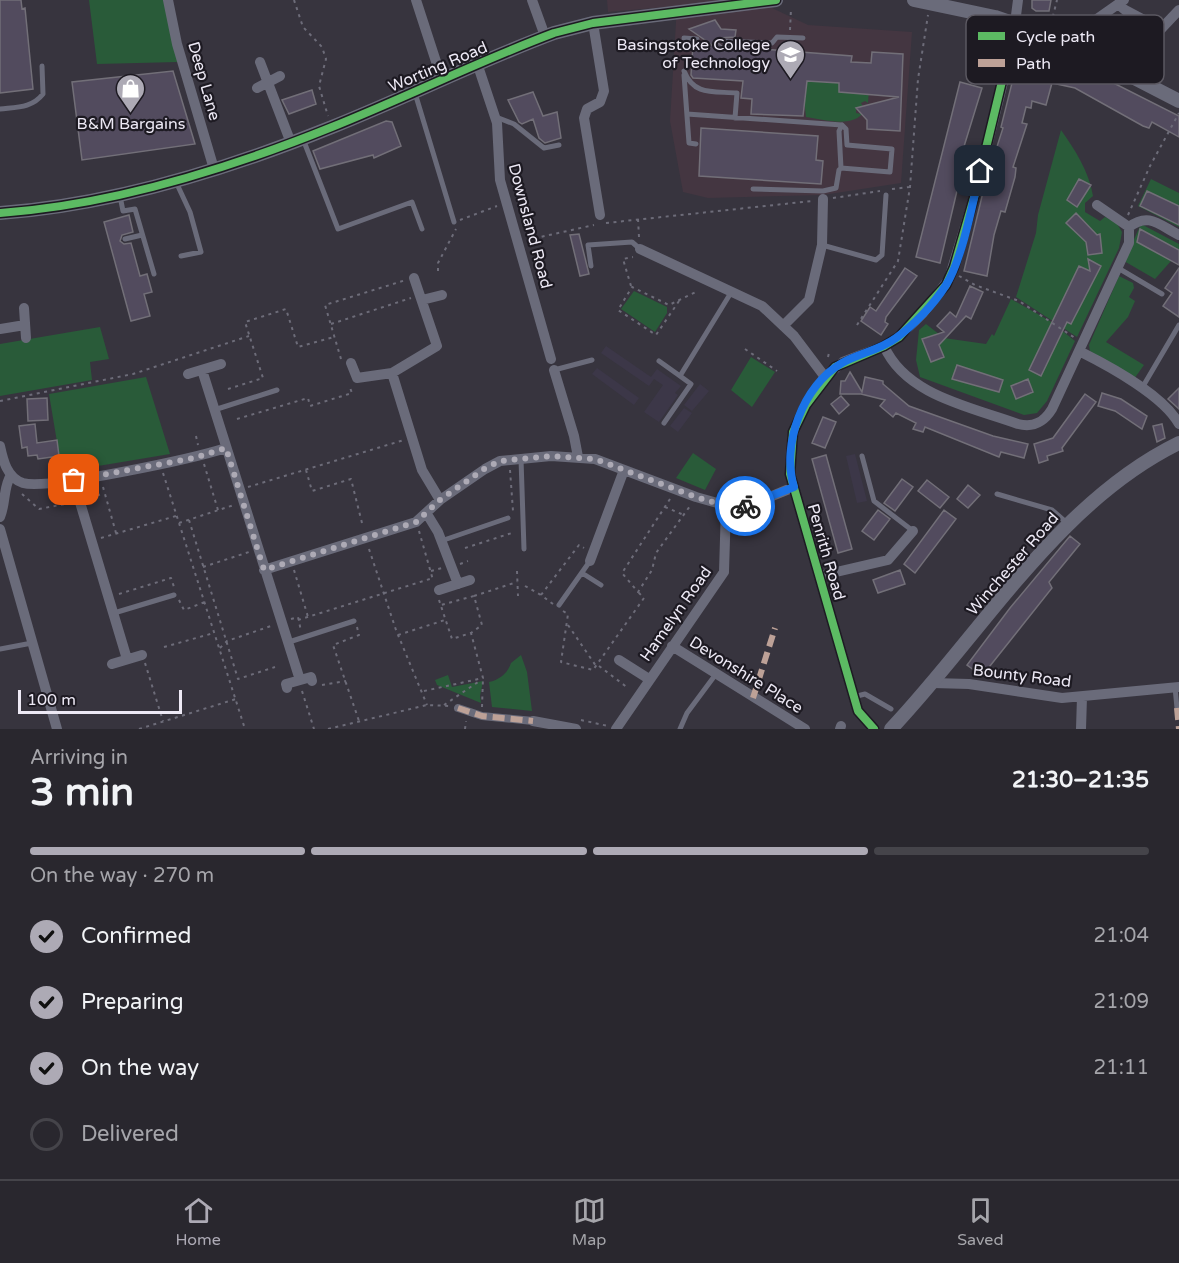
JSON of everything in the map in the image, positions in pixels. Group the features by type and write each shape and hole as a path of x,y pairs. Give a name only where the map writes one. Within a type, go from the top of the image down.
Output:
{"street":[{"name":"Deep Lane","path":"168,0 177,44 214,169"},
{"path":"416,0 442,80"},
{"path":"532,0 545,36"},
{"name":"Worting Road","path":"0,213 119,194 214,169 332,127 545,36 593,23 776,0"},
{"path":"914,0 979,15"},
{"name":"Penrith Road","path":"1017,15 1018,0"},
{"path":"1103,15 1122,2 1141,15"},
{"path":"1164,26 1179,10"},
{"path":"593,23 604,90 600,102 587,109 584,118 600,215"},
{"path":"260,62 297,140"},
{"name":"Downsland Road","path":"477,66 494,116 500,180 551,359"},
{"path":"257,88 280,76"},
{"name":"Penrith Road","path":"874,729 863,720 854,697 794,487 789,457 793,432 806,405 825,377 843,362 884,346 899,337 946,285 975,194 1001,84"},
{"path":"1147,84 1179,101"},
{"path":"784,325 809,300 822,245 823,200"},
{"path":"884,346 913,382 943,397 1026,426 1039,423 1048,415 1081,352 1129,243 1127,225 1097,205"},
{"path":"1127,225 1140,219 1148,219 1179,234"},
{"path":"639,251 762,306 784,325 825,377"},
{"path":"346,361 357,378 392,373 436,346 421,298 411,279"},
{"path":"421,298 442,295"},
{"path":"24,308 26,338"},
{"path":"0,329 25,325"},
{"path":"1081,352 1142,389 1173,412 1179,424"},
{"path":"188,374 221,363"},
{"path":"202,370 301,686"},
{"path":"554,370 578,457"},
{"path":"392,373 422,470 440,500"},
{"name":"Winchester Road","path":"891,729 1068,524 1151,456 1179,443"},
{"path":"0,446 9,478 5,506 0,517"},
{"path":"9,478 24,483 73,479 201,456 226,448"},
{"path":"264,570 416,522 440,500 495,463 522,459 578,457 604,461 696,497 726,506 750,505 794,487"},
{"path":"592,558 624,470"},
{"path":"73,479 128,659"},
{"name":"Hamelyn Road","path":"615,729 724,572 726,506"},
{"path":"427,514 441,541 458,584"},
{"path":"0,528 57,729"},
{"path":"819,576 888,560 913,531"},
{"path":"439,594 470,580"},
{"name":"Devonshire Place","path":"672,646 805,729"},
{"path":"112,664 142,655"},
{"path":"620,660 649,679"},
{"path":"287,688 286,684 301,686 311,677 316,683"},
{"name":"Bounty Road","path":"933,683 969,684 1034,696 1082,697 1177,687"},
{"path":"1081,729 1082,697"},
{"path":"458,708 482,716 533,721 576,729"}],"lane":[{"path":"723,41 772,44 777,37 803,38"},
{"path":"684,38 697,39"},
{"path":"0,109 30,105 38,100 43,94 42,66"},
{"path":"696,144 689,143 684,71 689,82 698,89 737,93 735,118"},
{"path":"415,92 454,222"},
{"path":"687,114 842,125 846,129 846,145 892,149 890,172 841,168"},
{"path":"494,116 514,124 544,148 559,146"},
{"path":"753,189 824,191 836,188 841,168 839,131 842,125"},
{"path":"297,140 338,229 412,202 422,229"},
{"path":"175,180 190,212 201,252 181,256"},
{"path":"119,194 123,211 135,209 154,274"},
{"path":"822,245 876,260 882,255 886,195"},
{"path":"125,239 142,235"},
{"path":"591,266 588,245 632,242 639,251"},
{"path":"1118,267 1162,294"},
{"path":"680,376 732,291"},
{"path":"1142,389 1155,362 1179,325"},
{"path":"554,370 592,360"},
{"path":"659,361 691,384 664,423"},
{"path":"214,410 277,390"},
{"path":"862,456 874,501 913,531"},
{"path":"522,459 524,549"},
{"path":"997,494 1052,510 1068,524"},
{"path":"441,541 507,518"},
{"path":"559,605 592,558"},
{"path":"582,573 601,585"},
{"path":"114,613 174,595"},
{"path":"289,642 354,621"},
{"path":"0,649 32,643"},
{"path":"680,729 687,713 716,674"},
{"path":"1177,687 1177,708"},
{"path":"854,697 865,694 891,709"}],"path":[{"path":"294,0 303,27 322,47 326,59 319,86 332,127"},
{"path":"1054,15 1058,0"},
{"path":"857,325 898,261 910,186 923,3"},
{"path":"790,29 791,9"},
{"path":"1127,225 1150,166 1179,113"},
{"path":"523,242 571,228 823,200 910,186"},
{"path":"438,271 438,263 456,232 454,222 500,206"},
{"path":"638,219 639,251 635,257 623,259 632,287 669,304 698,291"},
{"path":"957,275 975,285 1020,301 1077,339"},
{"path":"346,361 335,337 325,304 411,279"},
{"path":"632,287 618,310 656,335 679,301"},
{"path":"331,324 421,298"},
{"path":"228,389 263,378 245,322 286,309 298,347 335,337"},
{"path":"0,401 133,374 249,336"},
{"path":"745,349 777,371"},
{"path":"237,419 308,398 310,406 352,393 348,382"},
{"path":"196,436 218,510"},
{"path":"246,487 412,438"},
{"path":"305,469 312,491 351,479 364,532"},
{"path":"163,473 245,729"},
{"path":"100,474 116,533"},
{"path":"9,478 39,509 80,501 104,493"},
{"path":"525,586 568,614 561,662 593,670 644,598 622,573 676,489"},
{"path":"639,592 652,570 656,553 696,497"},
{"path":"179,523 238,504"},
{"path":"665,507 684,515"},
{"path":"93,540 176,516"},
{"path":"189,520 238,679 275,667"},
{"path":"303,638 298,618 308,617 433,578 416,522"},
{"path":"743,529 744,537"},
{"path":"368,543 398,635 427,705"},
{"path":"541,595 579,545 592,558"},
{"path":"203,567 253,551"},
{"path":"291,561 308,617"},
{"path":"517,571 518,596"},
{"path":"109,598 171,578 173,585"},
{"path":"441,605 517,582"},
{"path":"439,594 452,639 471,633 482,625 474,596"},
{"path":"184,610 205,602"},
{"path":"398,635 445,620"},
{"path":"354,621 360,635 333,645 359,721"},
{"path":"220,648 227,641 282,622"},
{"path":"568,625 597,666 628,688"},
{"path":"164,646 214,632"},
{"path":"471,633 483,678 482,716"},
{"path":"142,655 163,721"},
{"path":"423,692 483,678"},
{"path":"444,705 483,678"},
{"path":"316,683 346,681"},
{"path":"301,686 315,729"},
{"path":"139,729 236,699"},
{"path":"327,729 427,705 458,708"}],"shaded area":[{"name":"Basingstoke College of Technology","path":"607,0 755,0 808,25 912,32 901,183 823,195 708,198 683,192 670,121 677,6 608,12"},
{"path":"606,346 651,377 657,369 681,386 675,393 678,395 659,422 644,412 663,385 654,379 649,386 601,353"},
{"path":"597,368 639,398 634,405 592,374"},
{"path":"700,384 709,391 692,411 684,405"},
{"path":"684,408 692,413 678,432 670,426"},
{"path":"855,454 867,501 857,503 846,456"}],"green space":[{"path":"89,0 165,0 178,62 97,64"},
{"path":"795,80 839,83 839,92 860,94 869,89 868,103 865,101 861,103 863,107 856,108 856,113 862,114 850,121 835,122 806,117 804,98"},
{"path":"1061,130 1081,161 1091,187 1093,196 1085,203 1085,212 1100,221 1105,217 1116,222 1122,232 1119,248 1077,337 1016,297 1036,233 1038,215"},
{"path":"1151,179 1179,193 1179,227 1138,206"},
{"path":"1141,224 1179,244 1179,252 1155,279 1124,261"},
{"path":"1119,276 1133,283 1134,288 1129,297 1135,301 1128,317 1106,342 1144,365 1134,379 1090,351 1089,345"},
{"path":"634,291 667,307 667,313 655,332 621,309"},
{"path":"1011,299 1050,321 1075,341 1047,401 1037,413 1024,415 920,377 916,360 919,330 926,324 944,338 986,344 992,334 994,336"},
{"path":"100,327 109,359 90,362 92,380 0,396 0,344"},
{"path":"751,357 775,372 752,407 731,390"},
{"path":"146,377 170,454 62,472 49,394"},
{"path":"693,453 716,469 705,490 676,478"},
{"path":"521,655 527,672 532,711 492,707 489,682 503,676 511,663"},
{"path":"448,675 452,687 483,681 481,703 437,685 435,680"}],"building":[{"path":"0,0 21,0 22,9 25,8 33,89 0,93"},
{"path":"1032,0 1051,0 1049,11 1036,11 1032,8"},
{"path":"715,20 721,29 736,30 735,37 719,38 718,43 722,46 852,56 851,62 871,63 872,52 903,54 900,131 867,129 867,120 856,108 899,97 839,92 839,83 807,81 803,116 751,114 752,99 741,98 743,81 693,78 691,75 693,45 712,45 689,29"},
{"name":"B&M Bargains","path":"173,71 195,144 82,160 72,82"},
{"path":"960,82 982,88 955,177 960,178 940,263 916,257"},
{"path":"1012,84 1052,84 1046,105 1032,101 1031,108 1026,107 1022,123 1027,124 1013,167 1016,168 1015,177 1005,212 1001,211 994,235 987,276 964,271 985,184 1003,128 1001,127"},
{"path":"1057,84 1116,84 1179,116 1179,137 1152,122 1149,128 1143,126 1075,88"},
{"path":"312,90 316,104 289,114 282,100"},
{"path":"533,92 543,116 557,112 561,138 545,143 539,138 533,119 522,124 519,122 508,100"},
{"path":"386,121 392,122 401,146 374,158 373,155 320,169 313,151"},
{"path":"701,128 818,136 816,160 823,161 821,184 699,176"},
{"path":"1079,179 1091,185 1077,207 1067,200"},
{"path":"1147,191 1179,206 1179,225 1140,206"},
{"path":"1076,213 1097,235 1100,234 1102,253 1088,255 1086,242 1066,223"},
{"path":"129,215 133,232 122,235 120,241 124,244 131,243 140,276 147,274 152,292 144,294 150,316 131,321 104,222"},
{"path":"1140,229 1179,250 1179,265 1137,242"},
{"path":"579,234 589,274 580,276 570,235"},
{"path":"1088,259 1101,266 1071,324 1067,322 1041,376 1029,370 1079,266 1090,271"},
{"path":"905,268 917,276 886,317 885,322 888,324 881,335 861,321 870,307 876,311"},
{"path":"1179,268 1179,317 1163,306 1172,293 1165,288"},
{"path":"970,286 983,292 971,319 966,316 939,345 944,357 931,362 922,339 944,332 937,326 950,312 956,317"},
{"path":"957,365 1003,380 999,392 952,379"},
{"path":"850,372 862,392 865,377 883,381 883,384 909,406 993,436 1028,444 1024,458 1001,452 999,457 925,427 923,432 913,429 916,423 896,413 893,417 880,406 885,400 861,394 840,394 841,381 845,381"},
{"path":"1028,379 1033,392 1016,399 1011,386"},
{"path":"1179,388 1179,409 1168,399"},
{"path":"1102,393 1121,399 1147,416 1142,429 1115,411 1098,406"},
{"path":"1085,394 1096,402 1062,448 1063,451 1047,456 1048,460 1039,463 1034,444 1053,438"},
{"path":"841,396 849,405 839,414 831,404"},
{"path":"47,398 48,420 28,421 27,399"},
{"path":"823,417 836,422 825,448 812,443"},
{"path":"35,424 37,443 57,440 59,456 38,459 37,455 28,456 27,447 22,448 19,426"},
{"path":"1162,424 1165,438 1157,442 1153,426"},
{"path":"826,455 852,549 838,553 812,459"},
{"path":"902,479 913,487 895,511 884,503"},
{"path":"927,480 949,497 940,508 918,491"},
{"path":"968,485 980,495 968,508 957,499"},
{"path":"878,510 890,519 874,540 862,531"},
{"path":"944,510 956,519 915,573 904,564"},
{"path":"1070,536 1080,544 1049,582 1052,588 982,676 967,665 1010,608"},
{"path":"900,570 905,584 878,593 873,580"}],"marked path":[{"path":"753,698 775,628"},
{"path":"458,708 482,716 533,721"},
{"path":"1177,708 1179,729"}],"cycle path":[{"path":"0,213 85,202 211,171 332,127 554,33 593,23 776,0"},
{"path":"874,729 858,711 790,474 793,432 806,405 835,367 899,337 946,285 954,267 975,194 1001,84"}],"way so far":[{"path":"74,480 194,458 226,448 264,570 416,522 440,500 484,469 500,461 551,456 595,459 696,497 735,508 745,506"}],"place":[{"name":"Basingstoke College of Technology","path":"791,80"},
{"name":"B&M Bargains","path":"131,114"}],"route":[{"path":"745,506 794,487 790,474 789,457 793,432 798,418 825,377 843,362 884,346 899,337 946,285 954,267 980,171"}]}
